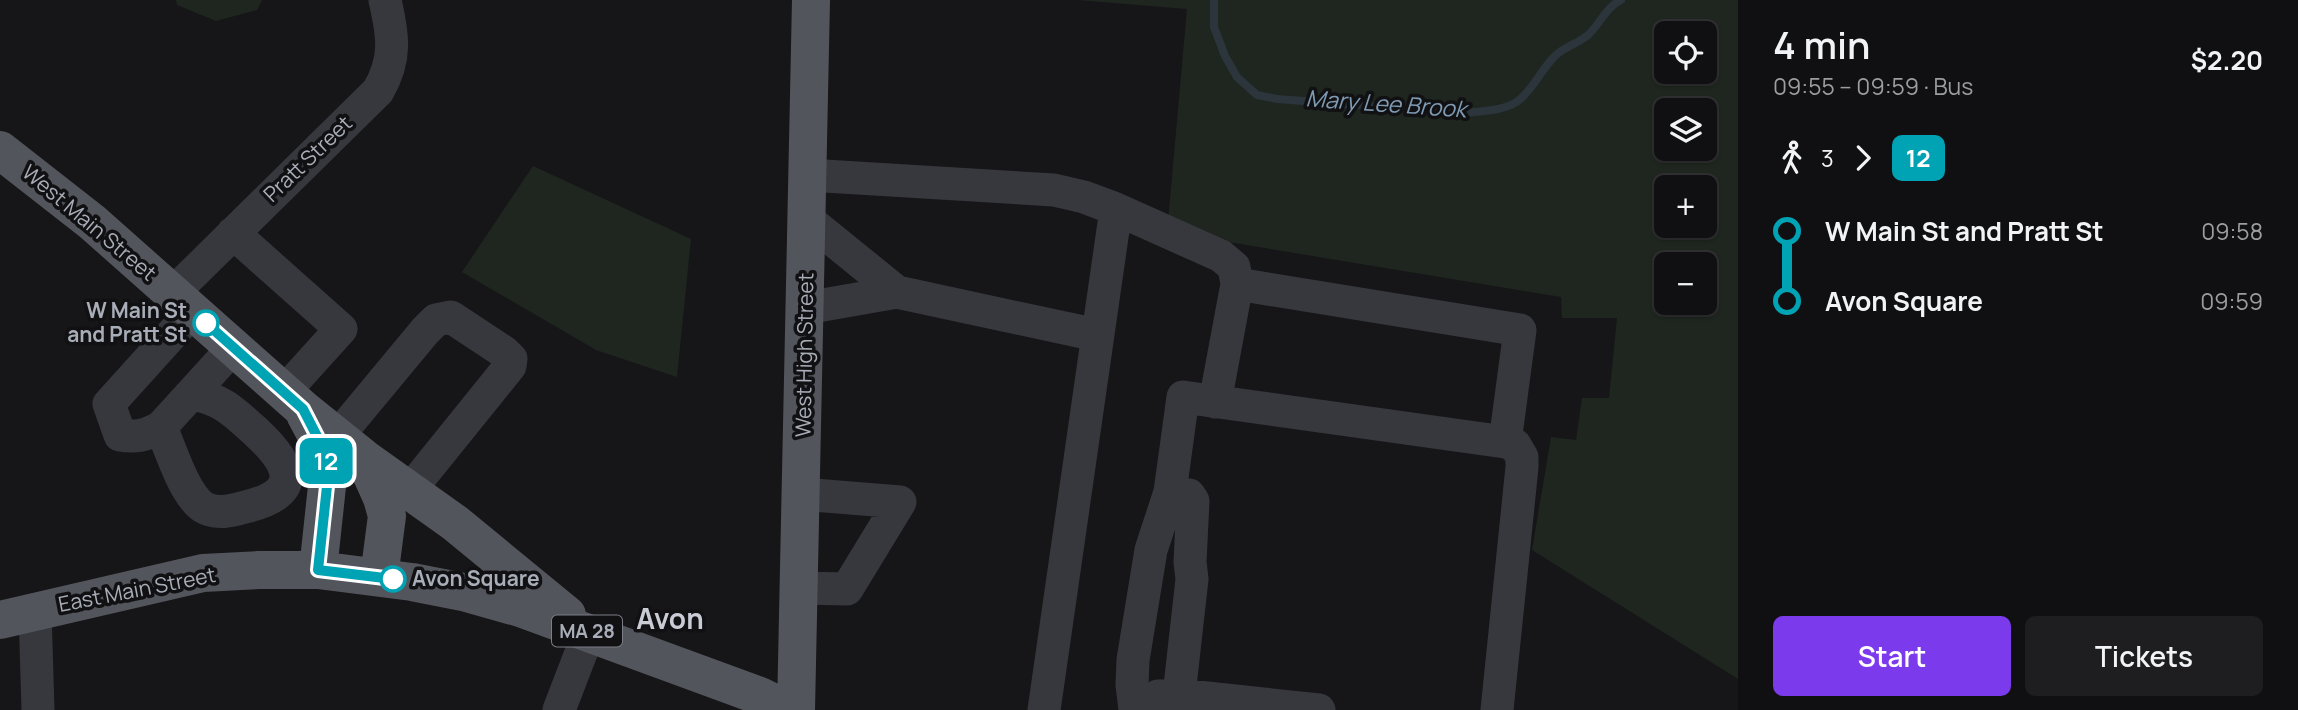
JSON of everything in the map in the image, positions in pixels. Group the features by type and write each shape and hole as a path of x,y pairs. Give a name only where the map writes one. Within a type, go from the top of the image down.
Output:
{"main road":[{"name":"West High Street","path":"796,710 811,0"},
{"name":"West Main Street","path":"0,150 92,222 293,400 351,447 455,523 589,632"},
{"path":"293,400 321,444 328,477 318,570"},
{"path":"351,447 382,498 387,516 379,577"},
{"name":"MA 28","path":"318,570 379,577 463,592 520,608 760,695 788,710"},
{"name":"East Main Street","path":"18,616 203,573 318,570"}],"street":[{"name":"Pratt Street","path":"155,430 132,437 120,435 109,404 233,233 378,91 387,76 392,59 392,38 385,0"},
{"path":"808,176 1054,190 1116,209 1229,261 1237,275 1237,284 1215,402"},
{"path":"1044,710 1116,209"},
{"path":"807,219 897,292"},
{"path":"233,233 341,329 293,400"},
{"path":"1237,284 1520,330 1505,442"},
{"path":"806,308 897,292 1097,335"},
{"path":"351,447 425,331 436,320 451,317 504,352 511,359 510,366 410,490"},
{"path":"192,394 208,397 227,406 275,449 285,464 285,479 280,492 265,503 231,511 215,511 204,507 191,495 155,430 233,348"},
{"path":"1319,710 1179,695 1161,695 1134,709 1133,660 1150,550 1170,492 1183,397 1515,445 1519,450 1522,467 1497,710"},
{"path":"1170,492 1189,495 1193,501 1190,562 1192,579 1179,695"},
{"path":"799,588 847,589 900,502 801,494"},
{"path":"18,616 38,710"},
{"path":"559,710 589,632"}],"shaded area":[{"path":"176,0 262,0 257,10 216,21 177,5"},
{"path":"1077,0 1738,0 1738,679 1532,550 1551,437 1576,440 1582,398 1609,398 1617,318 1562,318 1561,297 1167,232 1187,9"},
{"path":"533,166 691,239 677,377 596,350 462,272"}],"waterway":[{"name":"Mary Lee Brook","path":"1214,0 1214,27 1225,56 1237,77 1257,95 1277,99 1465,113 1499,109 1518,101 1556,55 1588,35 1611,7 1621,0"}],"bus line":[{"name":"12","path":"206,323 303,409 321,444 328,477 318,570 393,579"}],"place":[{"name":"W Main St and Pratt St","path":"206,323"},
{"name":"Avon Square","path":"393,579"}],"district":[{"name":"Avon","path":"670,619"}]}
